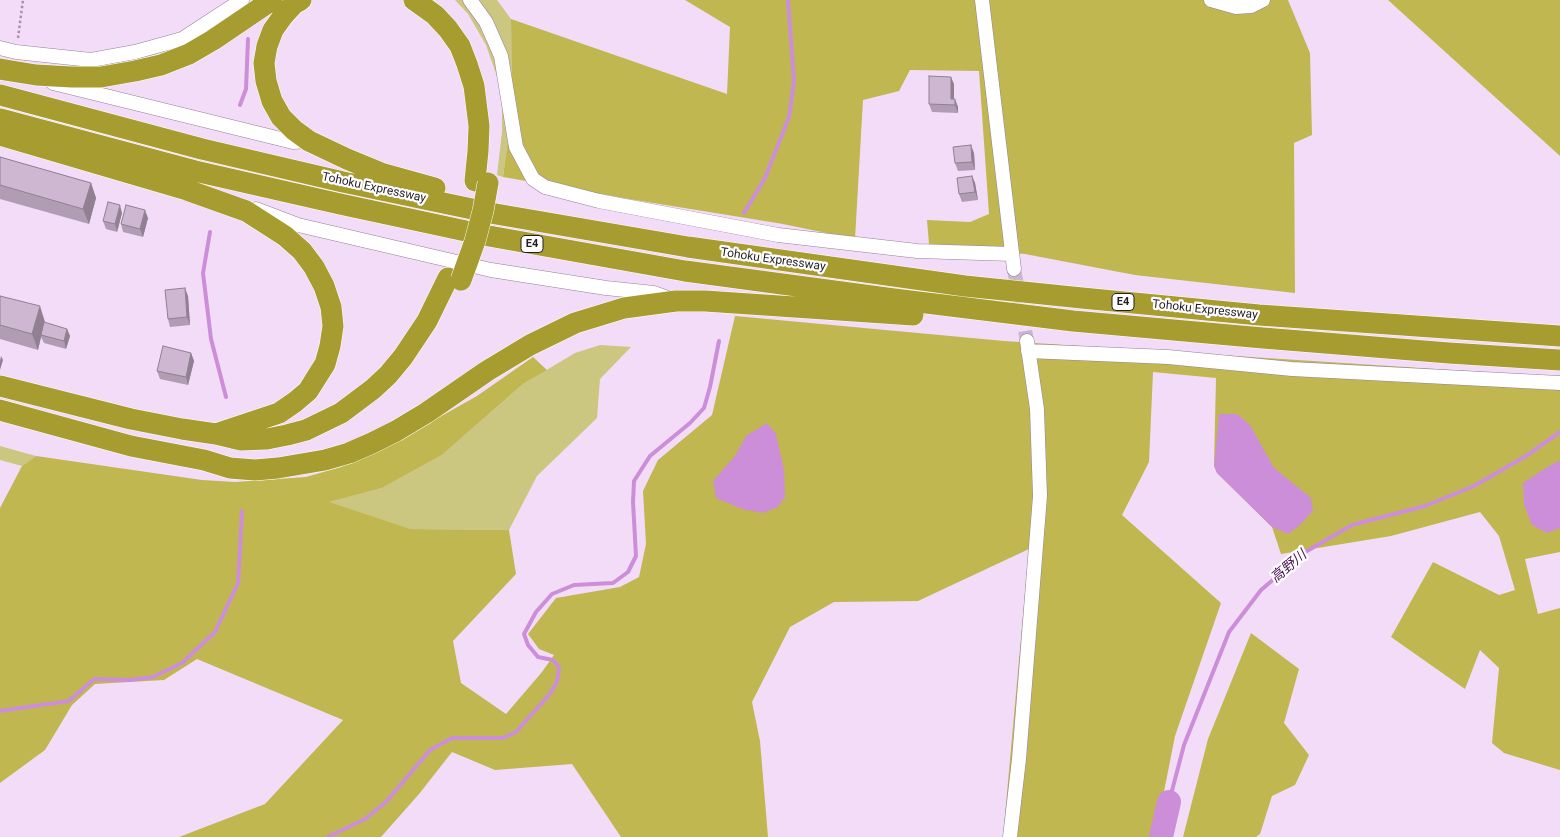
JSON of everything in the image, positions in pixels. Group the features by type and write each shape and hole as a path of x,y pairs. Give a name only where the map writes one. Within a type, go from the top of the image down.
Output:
{"highway":[{"path":"0,69 36,75 101,77 161,65 189,54 214,40 272,0"},
{"path":"301,0 282,16 267,46 264,63 266,81 272,101 282,117 294,130 309,141 382,173 422,185 499,201 688,247"},
{"path":"0,386 131,419 241,440 268,439 306,430 341,413 373,389 388,375 403,356 455,279 475,241 483,210 478,151 479,126 474,86 467,64 460,46 448,29 435,15 414,0"},
{"path":"439,0 456,17 467,32 483,66 490,101 492,128 482,182"},
{"name":"Tohoku Expressway","path":"0,95 202,149 360,186 496,214 688,247 965,286 1082,298 1259,315 1560,336"},
{"name":"Tohoku Expressway","path":"0,119 195,171 330,202 489,236 684,271 1073,321 1273,339 1560,360"},
{"path":"0,135 187,190 246,212 285,236 302,251 314,267 324,286 331,307 333,326 325,364 308,391 279,413 216,434"},
{"path":"204,460 288,449 325,436 363,415 395,387 422,354 451,304 455,279"},
{"path":"0,410 131,446 204,460 230,468 263,469 299,465 349,453 396,431 426,414 487,371 530,345 575,323 624,308 676,302 746,303 895,314 1073,321"}],"street":[{"path":"0,48 16,52 91,60 135,52 182,39 242,0"},
{"path":"470,0 486,22 501,56 516,147 533,179 545,187 599,201 778,235 917,251 956,254 1012,254"},
{"path":"982,0 1014,269"},
{"path":"1211,0 1236,7 1251,6 1262,0"},
{"path":"36,75 55,84 294,142 309,141"},
{"path":"246,212 252,208 298,225 491,270 606,288 654,293 676,302"},
{"path":"1010,837 1019,759 1040,496 1037,409 1027,346 1292,369 1560,383"}],"path":[{"path":"16,52 23,0"}],"shaded area":[{"path":"455,0 497,0 511,19 512,109 503,177 497,175 502,132 502,91 486,45 468,14"},
{"path":"685,0 1288,0 1310,53 1312,135 1294,143 1295,293 1135,275 1025,254 929,244 927,220 970,222 989,214 979,71 910,70 899,91 863,100 855,239 783,224 503,177 512,109 511,19 727,94 730,27"},
{"path":"1388,0 1560,0 1560,156"},
{"path":"735,316 1004,341 1560,377 1560,552 1525,559 1538,614 1560,608 1560,770 1504,753 1492,743 1499,668 1480,650 1465,689 1391,637 1433,562 1499,595 1515,590 1499,536 1480,512 1391,536 1281,554 1272,527 1217,473 1214,466 1216,378 1153,372 1149,462 1122,515 1221,603 1175,736 1155,837 1003,837 1029,549 918,601 834,602 790,627 752,702 760,741 768,837 621,837 572,764 495,770 452,752 419,794 381,837 179,837 265,804 343,720 197,659 164,680 95,684 72,705 45,750 0,783 0,508 22,466 36,456 202,480 235,482 306,477 341,467 397,441 477,396 533,357 547,370 523,384 442,455 382,488 329,502 410,529 509,530 516,574 453,641 461,683 506,714 554,655 539,649 528,634 556,598 620,587 639,577 646,544 643,491 658,460 712,415"},
{"path":"600,345 631,347 600,379 597,418 537,476 509,530 406,529 328,502 382,488 442,455 523,384 575,353"},
{"path":"1219,414 1237,414 1250,425 1274,468 1311,498 1313,511 1300,525 1288,534 1272,527 1217,473 1214,466"},
{"path":"767,423 776,434 784,470 785,497 778,507 763,513 742,509 716,498 713,481 735,456 746,436"},
{"path":"0,446 36,456 22,466 0,460"},
{"path":"1560,460 1560,528 1547,533 1532,525 1524,505 1523,483"},
{"path":"1251,633 1299,669 1284,723 1309,755 1295,785 1272,796 1260,834 1256,837 1183,837 1208,739"}],"building":[{"path":"929,76 951,77 951,99 955,99 955,105 929,104"},
{"path":"971,145 972,162 955,163 953,147"},
{"path":"0,157 91,183 83,209 0,185"},
{"path":"972,176 975,192 959,194 957,178"},
{"path":"108,202 120,205 115,224 103,221"},
{"path":"126,205 145,210 140,229 121,224"},
{"path":"185,288 187,317 168,319 165,290"},
{"path":"0,296 40,306 32,334 0,325"},
{"path":"44,322 67,329 64,341 41,335"},
{"path":"163,346 191,353 186,377 157,371"}],"waterway":[{"path":"744,213 765,178 789,117 794,81 788,0"},
{"path":"240,105 246,89 248,39"},
{"path":"210,232 203,273 211,339 226,397"},
{"path":"328,837 365,819 386,802 430,750 452,738 503,738 516,732 549,695 557,682 559,667 553,660 538,657 528,645 524,634 536,612 552,594 574,585 613,583 628,572 636,556 633,502 634,481 650,456 690,423 704,408 719,341"},
{"name":"高野川","path":"1169,802 1184,745 1229,632 1261,590 1307,551 1352,525 1425,506 1474,486 1526,456 1560,432"},
{"path":"0,711 69,701 94,679 129,680 153,677 182,663 215,632 238,583 242,511"},
{"name":"高野川","path":"1161,837 1169,802"}],"tunnel":[{"path":"1014,269 1027,341"}]}
